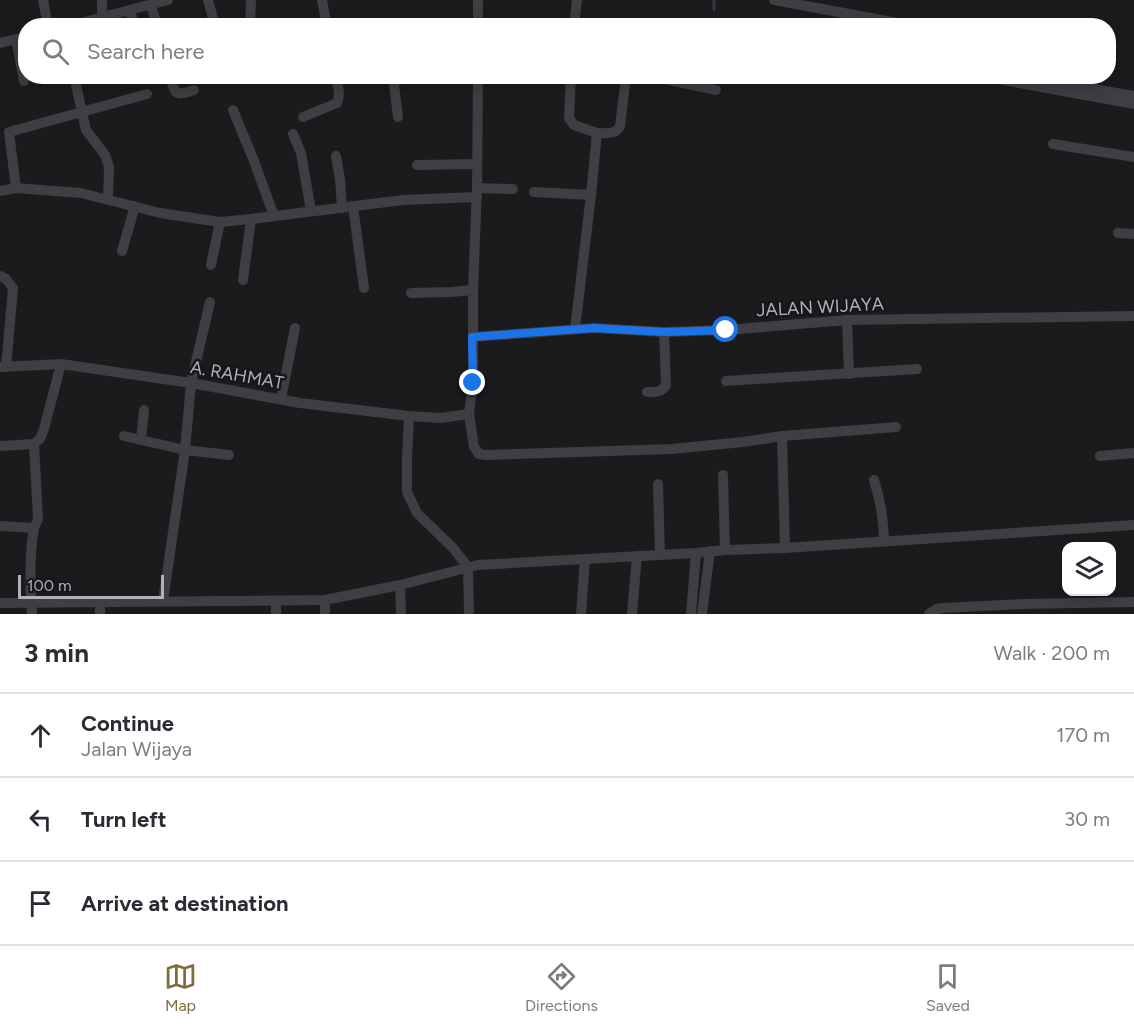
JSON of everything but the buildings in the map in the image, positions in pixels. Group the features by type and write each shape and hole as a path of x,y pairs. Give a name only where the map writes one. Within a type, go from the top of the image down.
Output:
{"street":[{"path":"43,0 46,18"},
{"path":"102,0 102,18 168,0"},
{"path":"208,0 213,18"},
{"path":"250,18 251,0"},
{"path":"322,0 325,18"},
{"path":"478,0 478,18"},
{"path":"575,18 578,0"},
{"path":"774,0 872,18"},
{"path":"151,4 155,18"},
{"path":"130,10 132,18"},
{"path":"0,43 18,39"},
{"path":"76,84 86,130 105,155 109,167 108,199"},
{"path":"172,84 177,94 194,90"},
{"path":"303,117 337,103 338,84"},
{"path":"394,84 398,117"},
{"path":"478,84 477,193 472,290 473,383 469,414 474,447 480,454 672,449 782,436 896,427"},
{"path":"571,84 569,118 571,123 597,133 614,133 618,130 625,84"},
{"path":"688,84 716,90"},
{"path":"1025,84 1134,104"},
{"path":"1079,84 1134,96"},
{"path":"16,188 9,132 147,94"},
{"path":"233,110 274,216"},
{"path":"575,329 597,133"},
{"path":"293,134 301,153 311,211"},
{"path":"1053,144 1134,157"},
{"path":"336,156 364,288"},
{"path":"417,165 477,164"},
{"path":"0,191 16,188 81,193 160,213 220,222 513,189"},
{"path":"534,192 591,195"},
{"path":"122,251 135,206"},
{"path":"243,280 251,219"},
{"path":"211,265 220,222"},
{"path":"1118,233 1134,234"},
{"path":"0,276 6,279 13,288 3,367"},
{"path":"411,293 472,290"},
{"path":"174,614 169,601 191,383 210,302"},
{"name":"JALAN WIJAYA","path":"472,337 594,328 664,332 726,330 847,320 1134,316"},
{"path":"847,320 849,374"},
{"path":"281,399 295,328"},
{"path":"647,392 659,392 666,385 664,332"},
{"path":"0,446 34,444 40,439 62,364"},
{"name":"A. RAHMAT","path":"3,367 62,364 281,399 409,416 440,418 469,414"},
{"path":"726,381 917,369"},
{"path":"141,440 144,410"},
{"path":"409,416 406,458 407,492 417,513 453,548 468,567 469,614"},
{"path":"124,436 185,450 229,455"},
{"path":"782,436 785,548"},
{"path":"32,608 32,542 38,519 34,444"},
{"path":"1100,456 1134,453"},
{"path":"723,475 725,550"},
{"path":"874,480 883,516 884,541"},
{"path":"658,484 660,555"},
{"path":"0,603 32,608 100,602 325,600 400,585 478,565 1134,525"},
{"path":"0,526 34,528"},
{"path":"702,614 710,551"},
{"path":"691,614 696,553"},
{"path":"632,614 637,556"},
{"path":"581,614 585,559"},
{"path":"400,585 401,614"},
{"path":"325,600 325,614"},
{"path":"276,601 276,614"},
{"path":"100,602 100,614"},
{"path":"929,614 943,608 1023,609 1134,602"}],"waterway":[{"path":"714,0 714,10"}],"route":[{"path":"473,383 472,337 594,328 664,332 726,330"}]}
